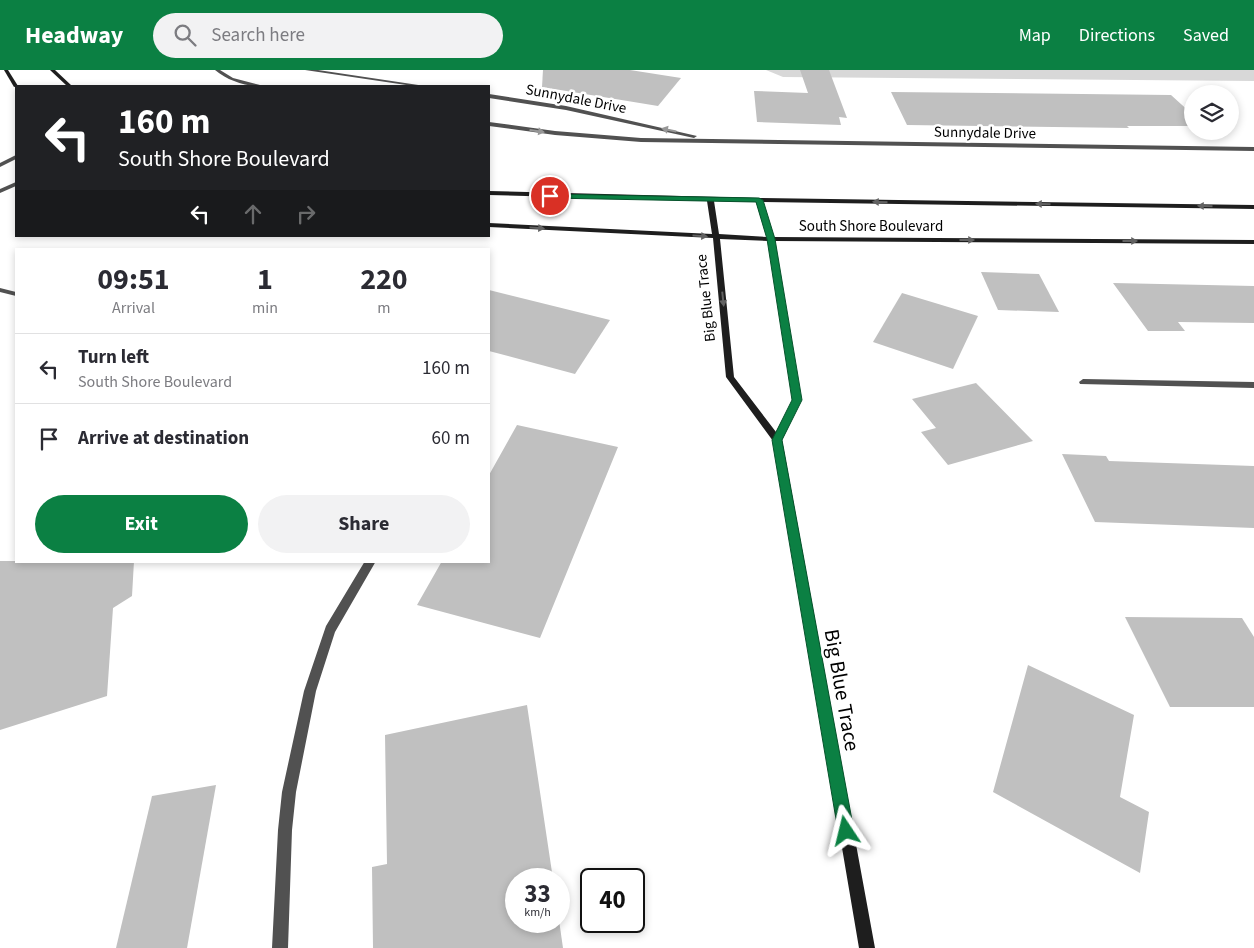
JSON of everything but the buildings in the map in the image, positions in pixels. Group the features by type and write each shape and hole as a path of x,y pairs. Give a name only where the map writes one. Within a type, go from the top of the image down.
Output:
{"street":[{"path":"6,70 15,85"},
{"path":"52,70 69,85"},
{"path":"217,70 231,79 257,85"},
{"path":"307,70 415,85"},
{"name":"Sunnydale Drive","path":"490,96 566,108 716,141"},
{"name":"Sunnydale Drive","path":"490,124 565,134 641,140 1254,149"},
{"path":"0,164 15,157"},
{"path":"0,191 15,184"},
{"name":"South Shore Boulevard","path":"490,193 759,200 1254,207"},
{"name":"Big Blue Trace","path":"710,199 716,236 730,377 777,440 867,948"},
{"path":"759,200 771,239 797,400 777,440"},
{"name":"South Shore Boulevard","path":"490,225 771,239 1254,242"},
{"path":"0,290 15,294"},
{"path":"1083,382 1254,385"},
{"path":"280,948 288,802 310,691 330,630 370,563"}],"shaded area":[{"path":"766,70 1254,70 1254,81 783,77"}],"route":[{"path":"550,196 759,200 774,253 797,400 777,440 846,831"}]}
